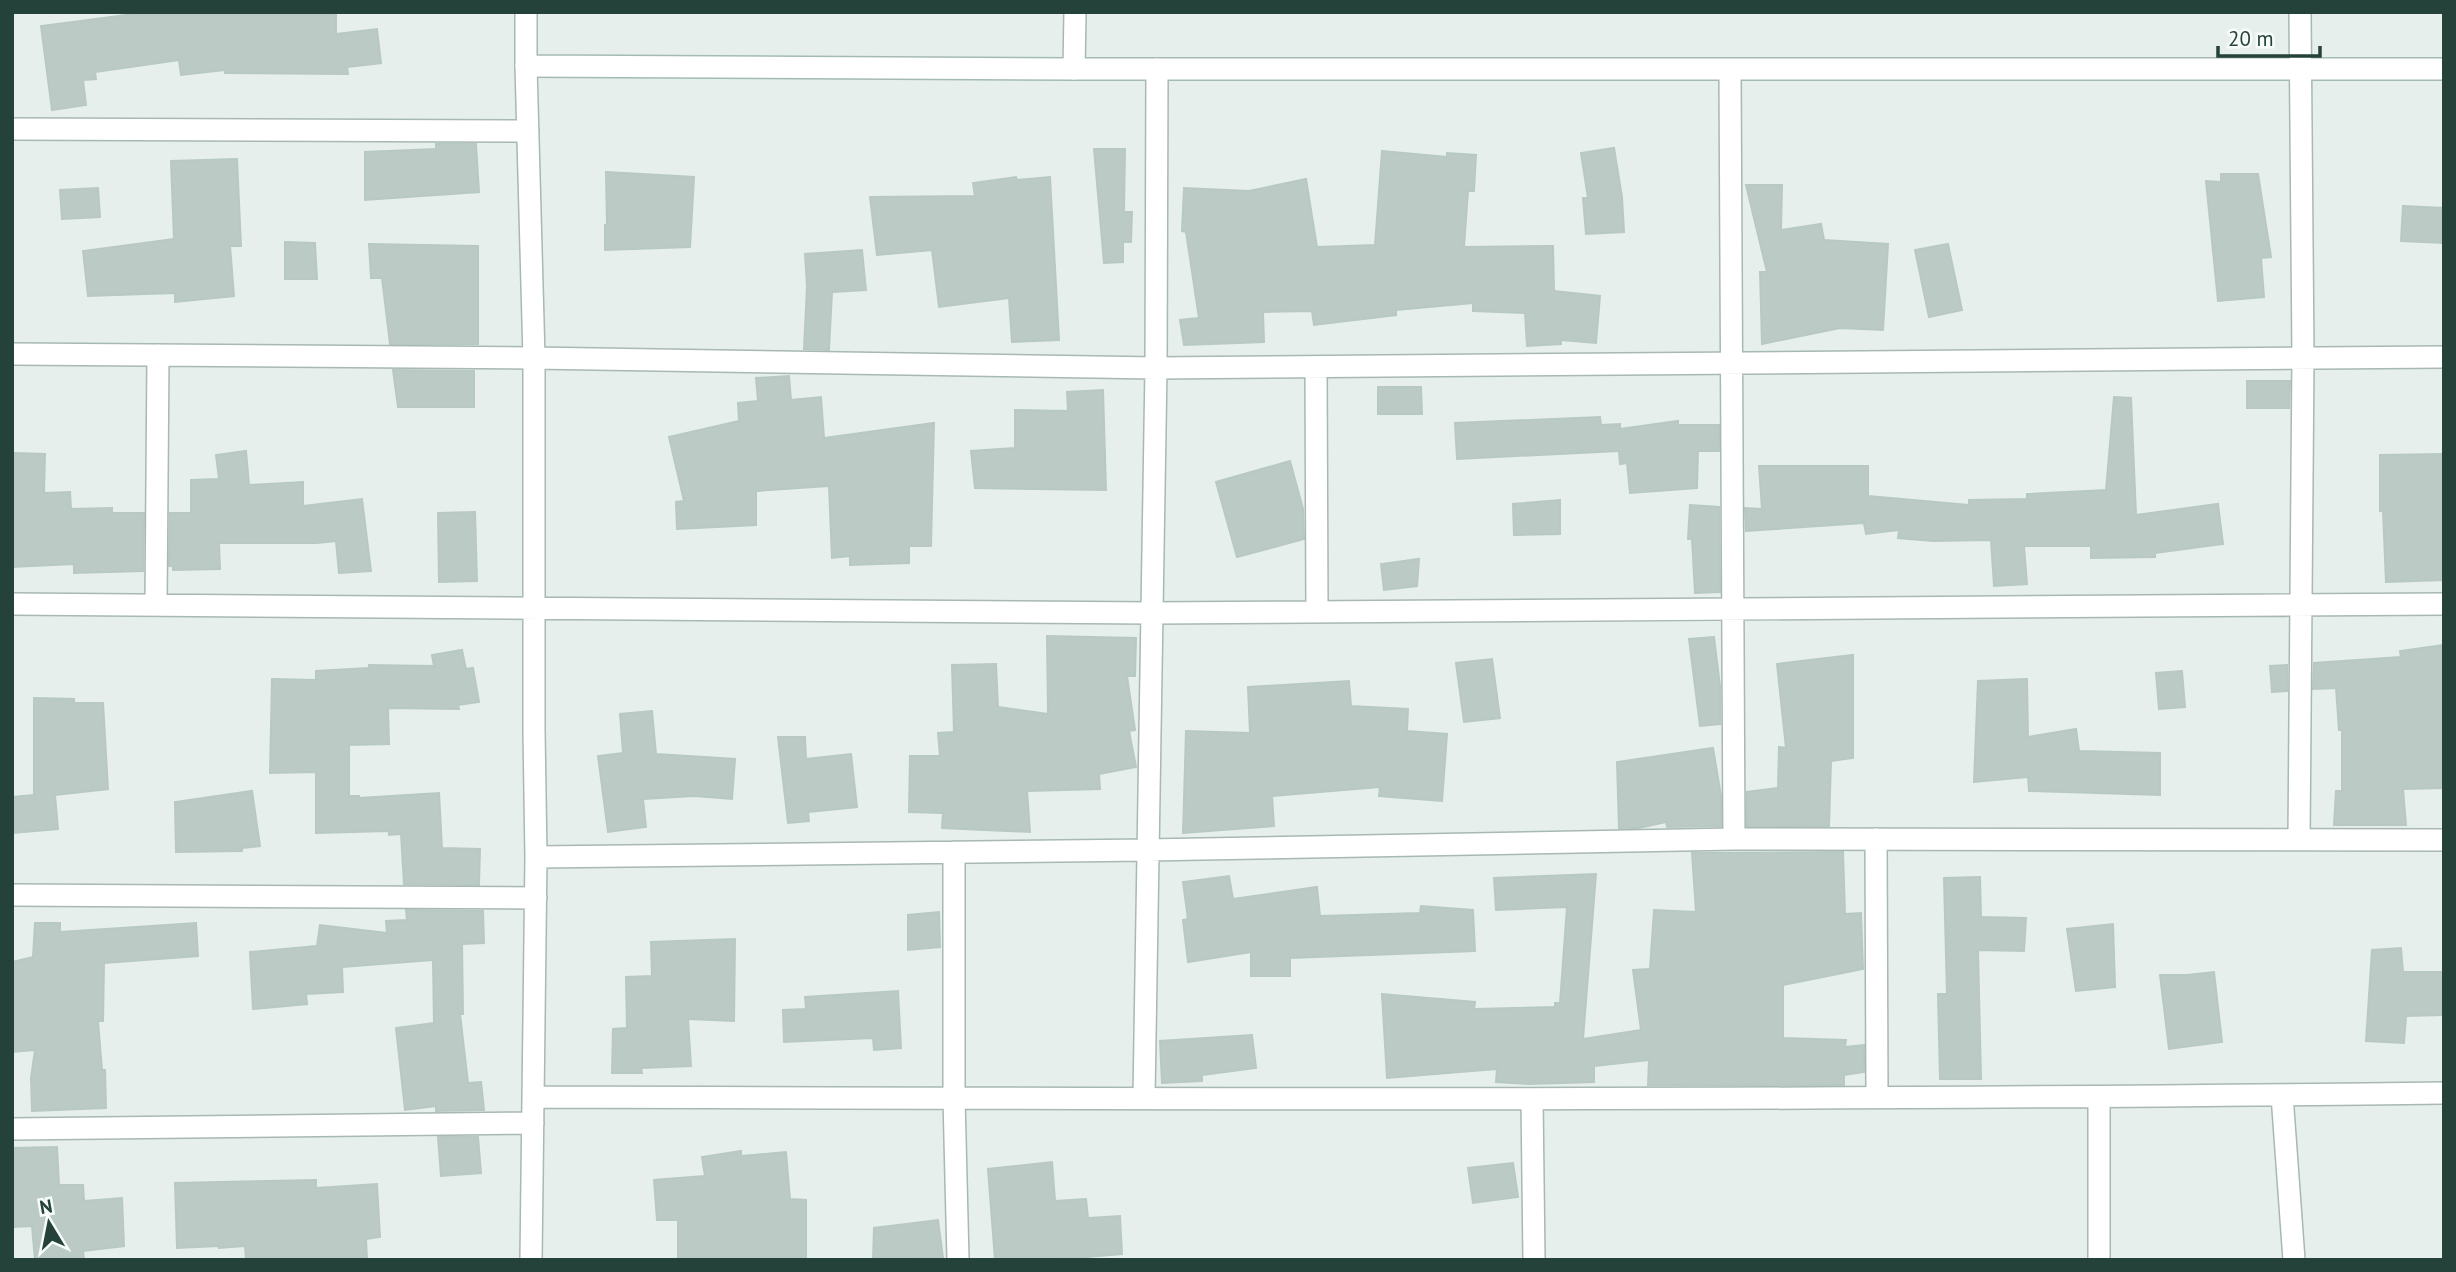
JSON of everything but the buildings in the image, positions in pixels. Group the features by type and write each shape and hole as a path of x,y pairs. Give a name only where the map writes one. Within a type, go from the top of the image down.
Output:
{"street":[{"path":"526,12 534,358 536,857 531,1260"},
{"path":"1074,69 1075,12"},
{"path":"2299,840 2303,357 2300,12"},
{"path":"526,66 1074,69 2444,69"},
{"path":"1144,1097 1156,369 1157,69"},
{"path":"1730,70 1734,839"},
{"path":"12,129 528,131"},
{"path":"12,354 534,358 1156,369 2444,357"},
{"path":"156,605 158,355"},
{"path":"1316,367 1317,612"},
{"path":"12,604 1152,613 2444,604"},
{"path":"536,857 1147,850 1734,839 2444,841"},
{"path":"1876,839 1877,1097"},
{"path":"954,852 954,1098 958,1260"},
{"path":"12,895 536,898"},
{"path":"535,1097 1532,1099 2444,1093"},
{"path":"2282,1095 2294,1260"},
{"path":"2099,1097 2099,1260"},
{"path":"1532,1099 1534,1260"},
{"path":"12,1129 533,1123"}]}
